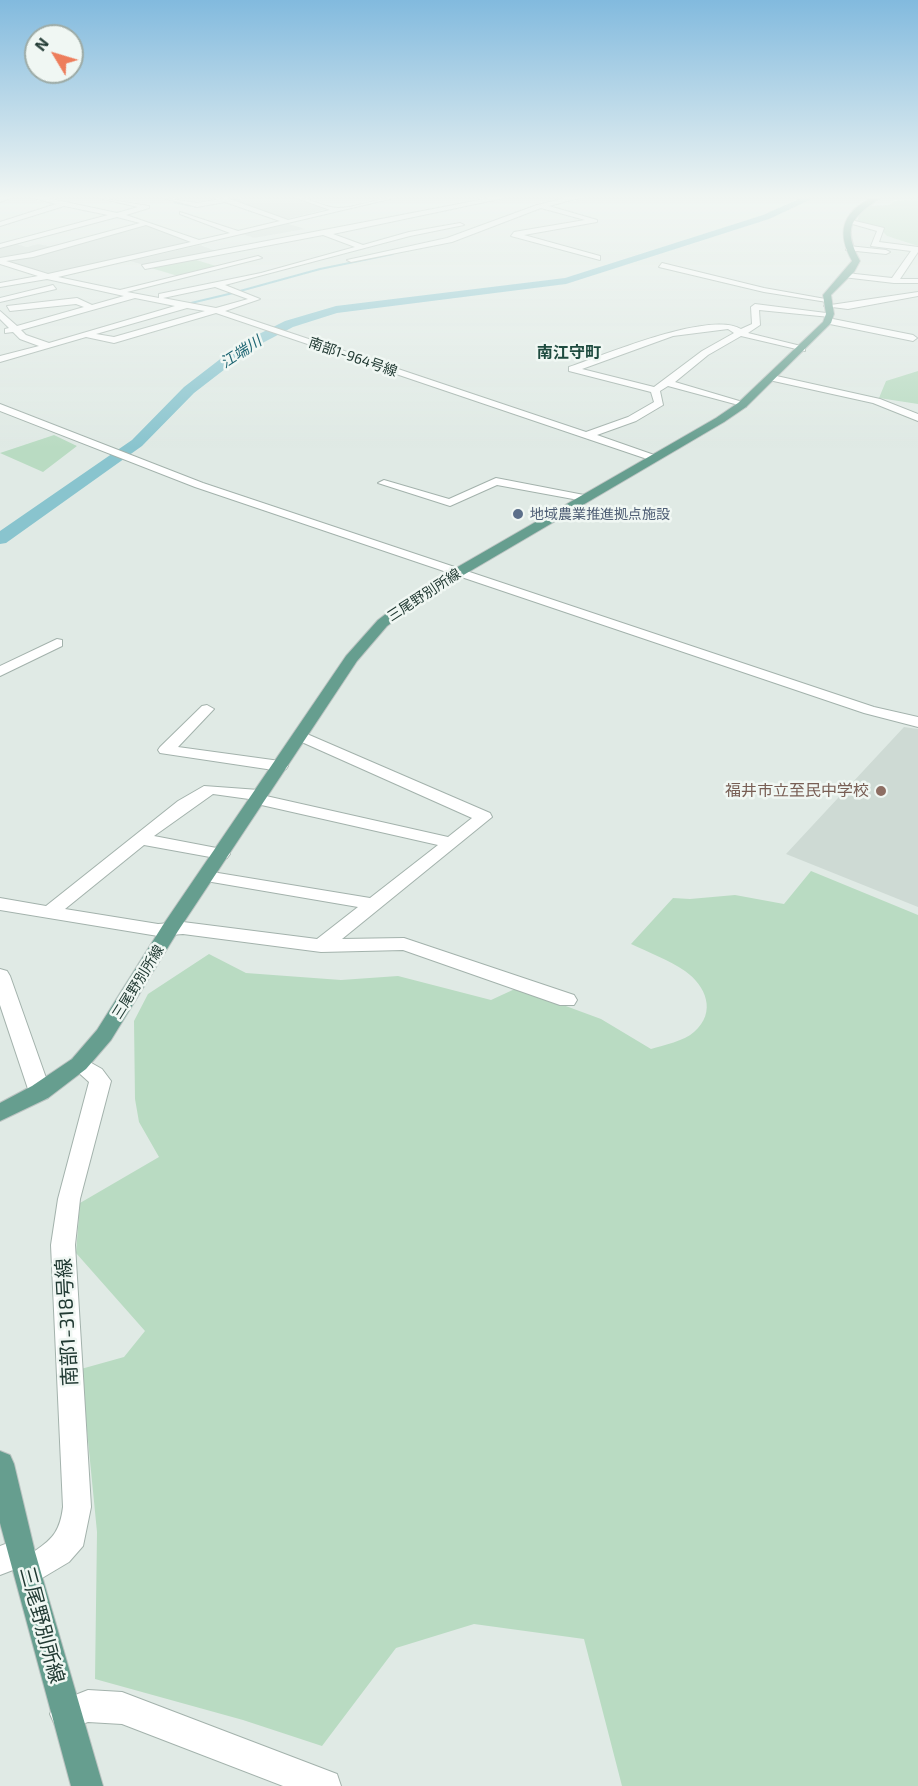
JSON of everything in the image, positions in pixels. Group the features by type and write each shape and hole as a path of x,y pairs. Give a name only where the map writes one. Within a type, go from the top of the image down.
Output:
{"main road":[{"name":"三尾野別所線","path":"0,1113 40,1092 79,1064 116,1018 170,929 359,647 374,630 399,608 742,405 802,349 828,310 830,290 839,281"},
{"name":"三尾野別所線","path":"0,1464 16,1562 87,1786"}],"street":[{"path":"0,285 21,281"},
{"name":"南部1-964号線","path":"61,281 218,311 653,458"},
{"path":"0,300 80,281"},
{"path":"117,292 161,281"},
{"path":"155,298 231,281"},
{"path":"729,281 764,290 913,338"},
{"path":"86,334 114,340 256,299 216,285"},
{"path":"802,349 741,333 730,326 671,334 572,369 655,390 669,383 705,353 741,333 758,324 755,307 828,310 918,294"},
{"path":"0,332 95,309 138,295"},
{"path":"49,346 23,337 0,313 21,306 78,302 129,320 161,326"},
{"path":"0,359 187,305"},
{"path":"772,378 876,401 918,418"},
{"path":"669,383 742,405"},
{"path":"585,436 642,415 659,403 655,390"},
{"path":"1,408 136,462 858,707 918,722"},
{"path":"384,483 450,503 496,481 584,498"},
{"path":"0,672 57,644"},
{"path":"207,709 166,750 280,766"},
{"path":"300,736 484,817 321,946"},
{"path":"50,912 71,892 184,805 210,789 258,797 451,843"},
{"path":"140,839 220,854"},
{"path":"206,876 373,904"},
{"path":"0,904 158,930 183,928 321,946 404,944 567,1000"},
{"path":"0,976 40,1092"},
{"name":"南部1-318号線","path":"16,1562 59,1552 73,1536 77,1507 63,1245 69,1199 100,1081 95,1074 79,1064"},
{"path":"66,1714 88,1706 122,1708 325,1786"}],"shaded area":[{"name":"福井市立至民中学校","path":"904,727 918,729 918,907 786,854"}],"green space":[{"path":"918,371 918,404 879,398 886,381"},
{"path":"54,435 77,446 43,472 0,453"},
{"path":"811,871 918,915 918,1786 622,1786 584,1639 474,1624 396,1648 322,1746 243,1720 95,1679 97,1532 81,1369 124,1357 145,1331 76,1253 80,1203 159,1157 139,1122 135,1099 134,1021 148,994 209,954 246,973 341,980 398,976 491,1000 517,988 601,1019 651,1049 679,1040 694,1032 705,1016 706,1000 698,984 685,971 631,944 673,898 690,899 735,895 784,904"}],"waterway":[{"path":"240,291 275,281"},
{"name":"江端川","path":"0,539 137,443 189,390 246,346 289,324 336,310 563,281"},
{"path":"191,303 233,293"},
{"path":"60,344 81,338"}],"place":[{"name":"地域農業推進拠点施設","path":"518,514"},
{"name":"福井市立至民中学校","path":"881,791"}],"district":[{"name":"南江守町","path":"569,353"}]}
